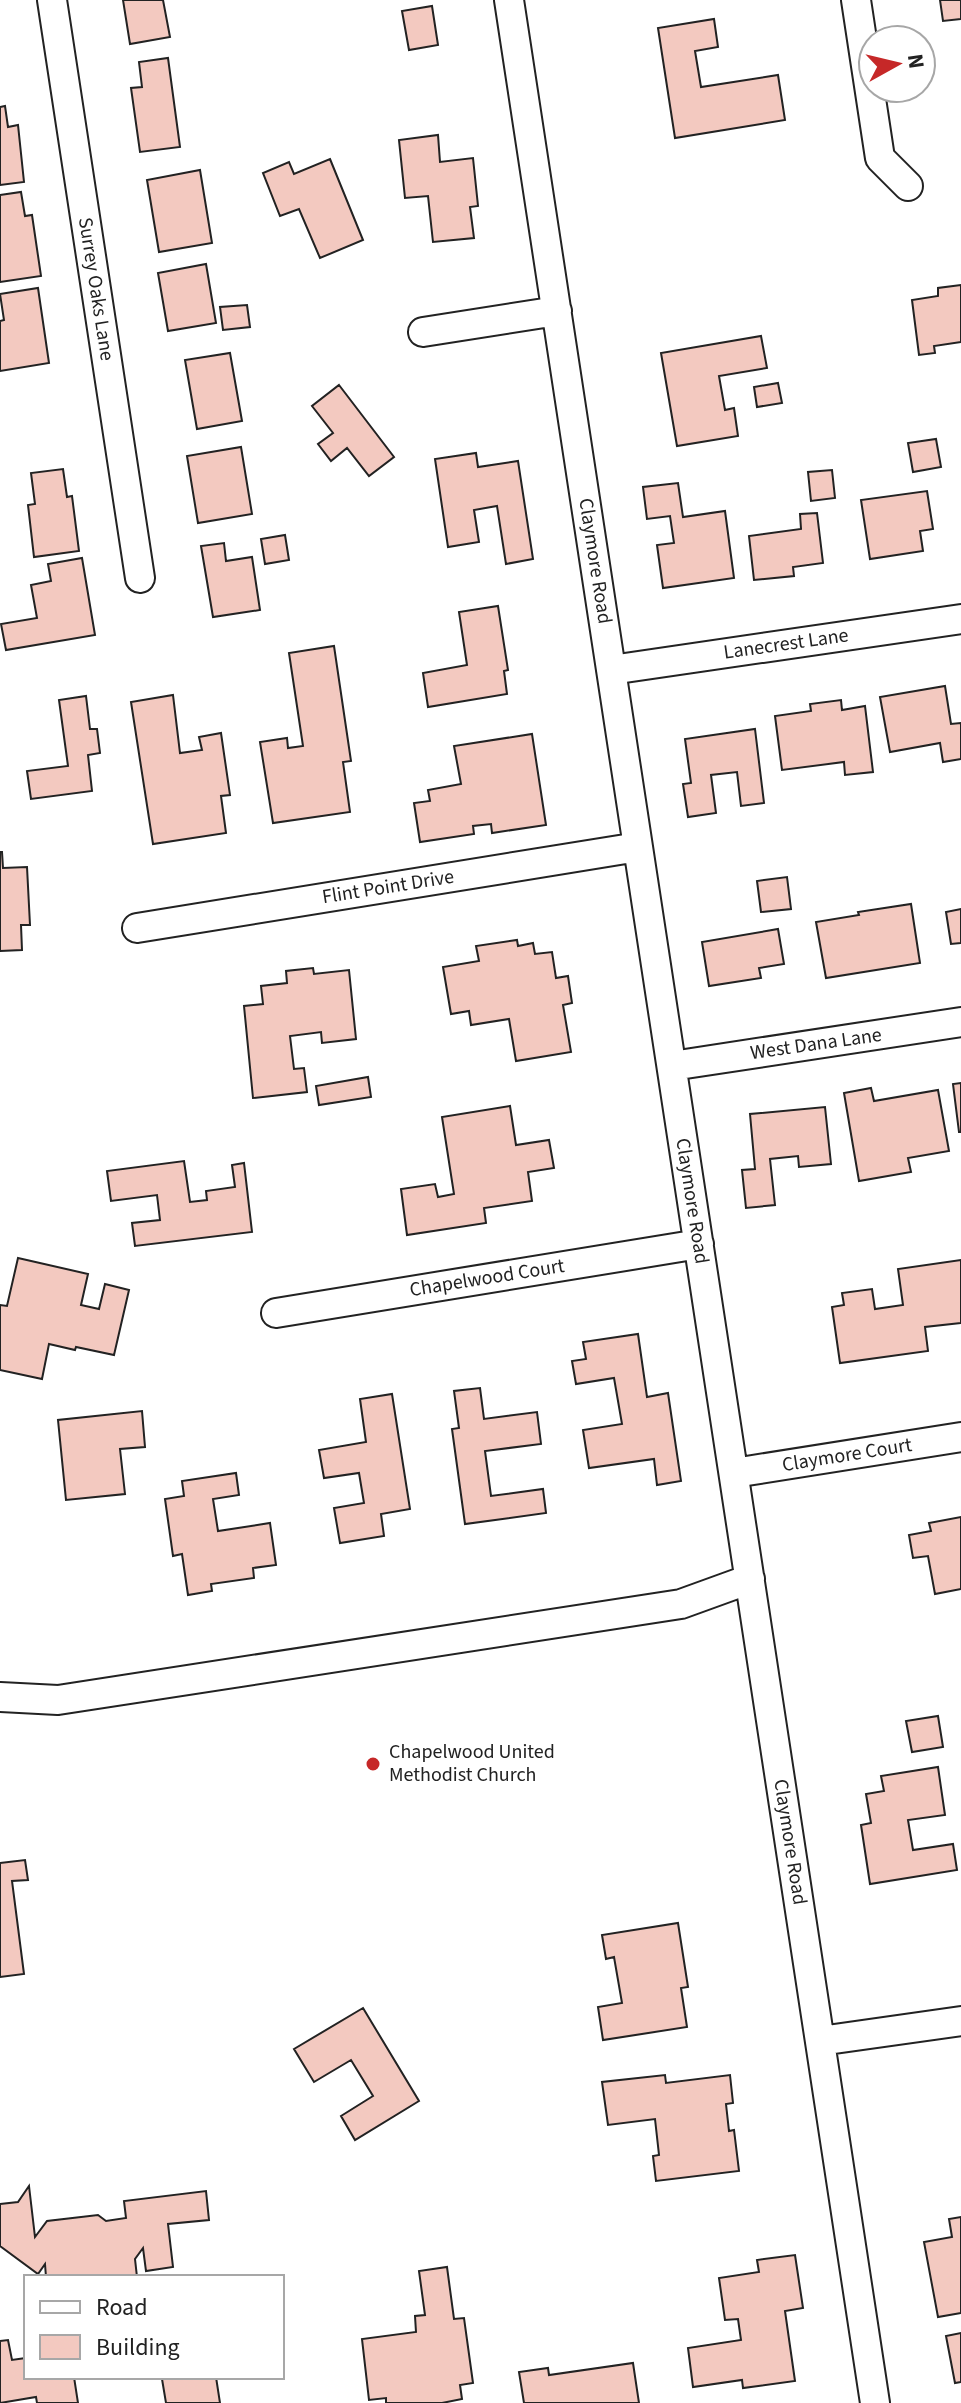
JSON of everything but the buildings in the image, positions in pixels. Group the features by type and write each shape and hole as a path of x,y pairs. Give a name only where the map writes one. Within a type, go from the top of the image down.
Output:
{"street":[{"name":"Surrey Oaks Lane","path":"52,0 140,578"},
{"name":"Claymore Road","path":"509,0 875,2403"},
{"path":"856,0 880,158 908,186"},
{"path":"423,332 557,311"},
{"name":"Lanecrest Lane","path":"611,670 961,619"},
{"name":"Flint Point Drive","path":"137,928 638,847"},
{"name":"West Dana Lane","path":"672,1066 961,1022"},
{"name":"Chapelwood Court","path":"276,1313 699,1244"},
{"name":"Claymore Court","path":"734,1473 961,1437"},
{"path":"0,1697 58,1700 681,1604 750,1579"},
{"path":"820,2041 961,2021"}],"place":[{"name":"Chapelwood United Methodist Church","path":"373,1764"}]}
